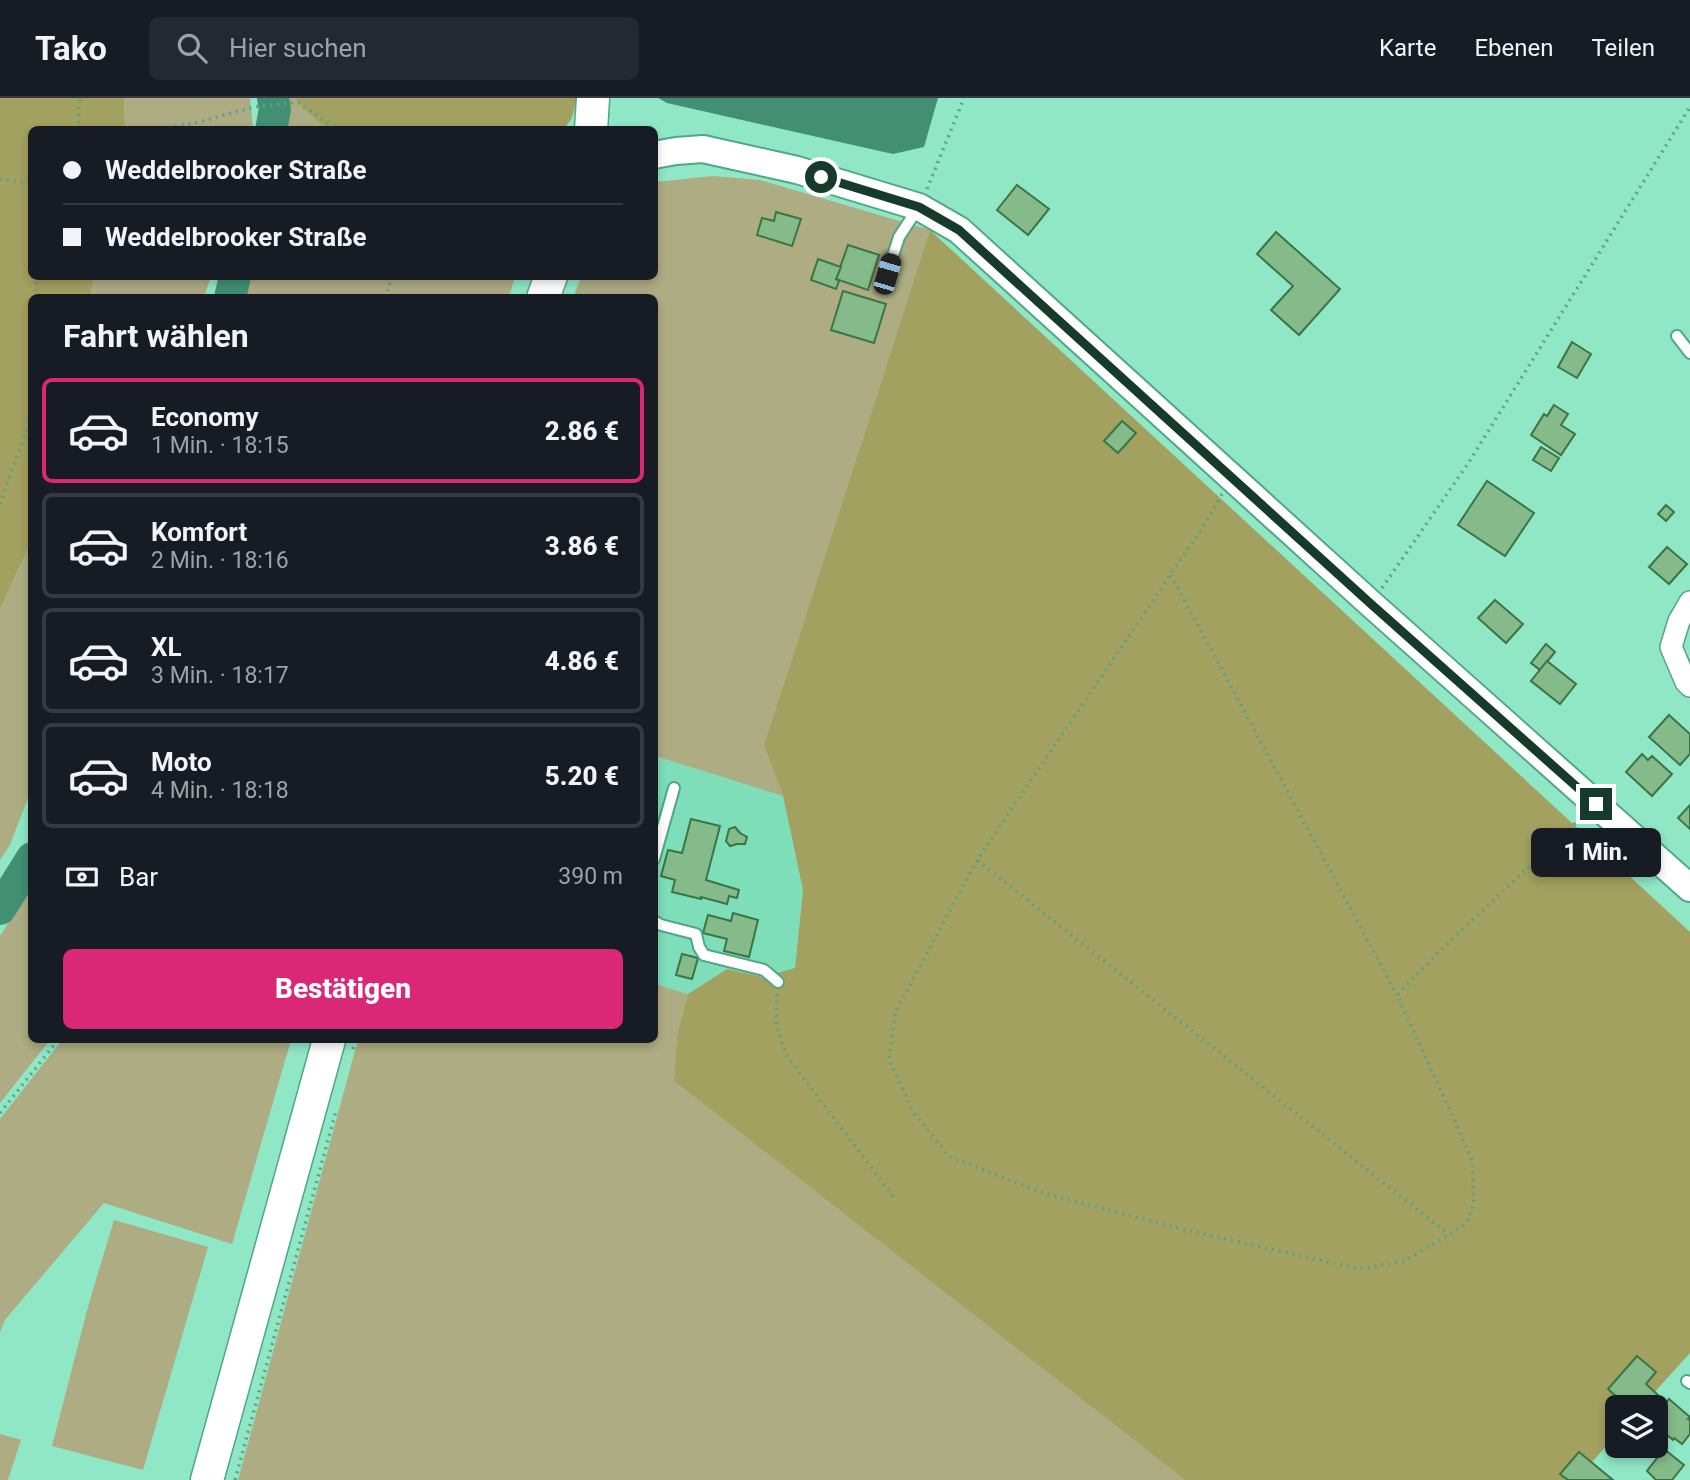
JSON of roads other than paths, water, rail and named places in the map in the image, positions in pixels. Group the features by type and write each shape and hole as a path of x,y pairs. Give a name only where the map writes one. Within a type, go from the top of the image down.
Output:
{"main road":[{"path":"591,126 593,98"},
{"path":"207,1480 340,1046"}],"street":[{"path":"658,154 703,149 797,170 919,207 959,230 1371,604 1690,888"},
{"path":"1690,602 1679,621 1671,647 1690,686"}],"lane":[{"path":"887,274 899,237 919,207"},
{"path":"1677,336 1690,352"},
{"path":"658,844 674,788"},
{"path":"658,923 696,934 704,955 764,970 778,982"}],"waterway":[{"path":"272,126 275,109 273,98"},
{"path":"231,294 234,280"},
{"path":"0,909 28,864"}]}
